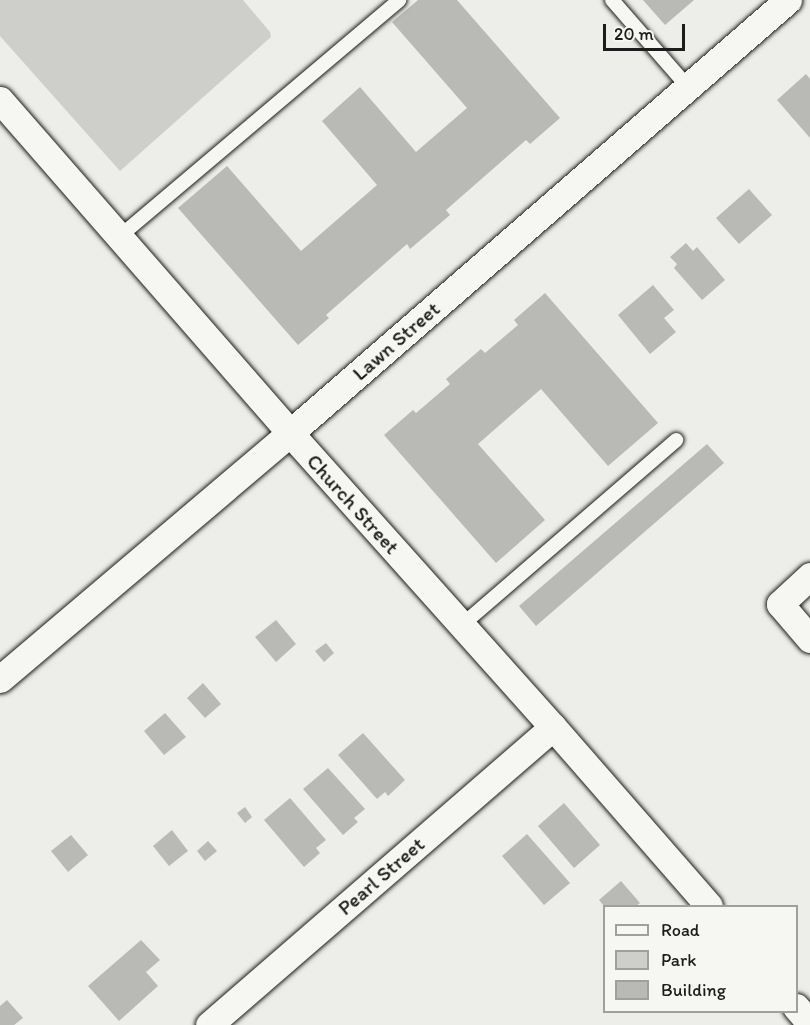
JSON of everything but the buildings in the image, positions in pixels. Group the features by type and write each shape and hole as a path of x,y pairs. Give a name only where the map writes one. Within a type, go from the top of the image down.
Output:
{"street":[{"name":"Lawn Street","path":"0,679 290,433 788,0"},
{"name":"Church Street","path":"3,110 119,237 290,433 554,727 708,905"},
{"path":"810,576 780,604 810,639"},
{"name":"Pearl Street","path":"209,1025 554,727"},
{"path":"798,1010 809,1024"}],"lane":[{"path":"119,237 399,0"},
{"path":"612,0 688,87"},
{"path":"462,625 676,440"}],"green space":[{"path":"0,0 243,0 270,32 271,37 120,171 0,36"}]}
